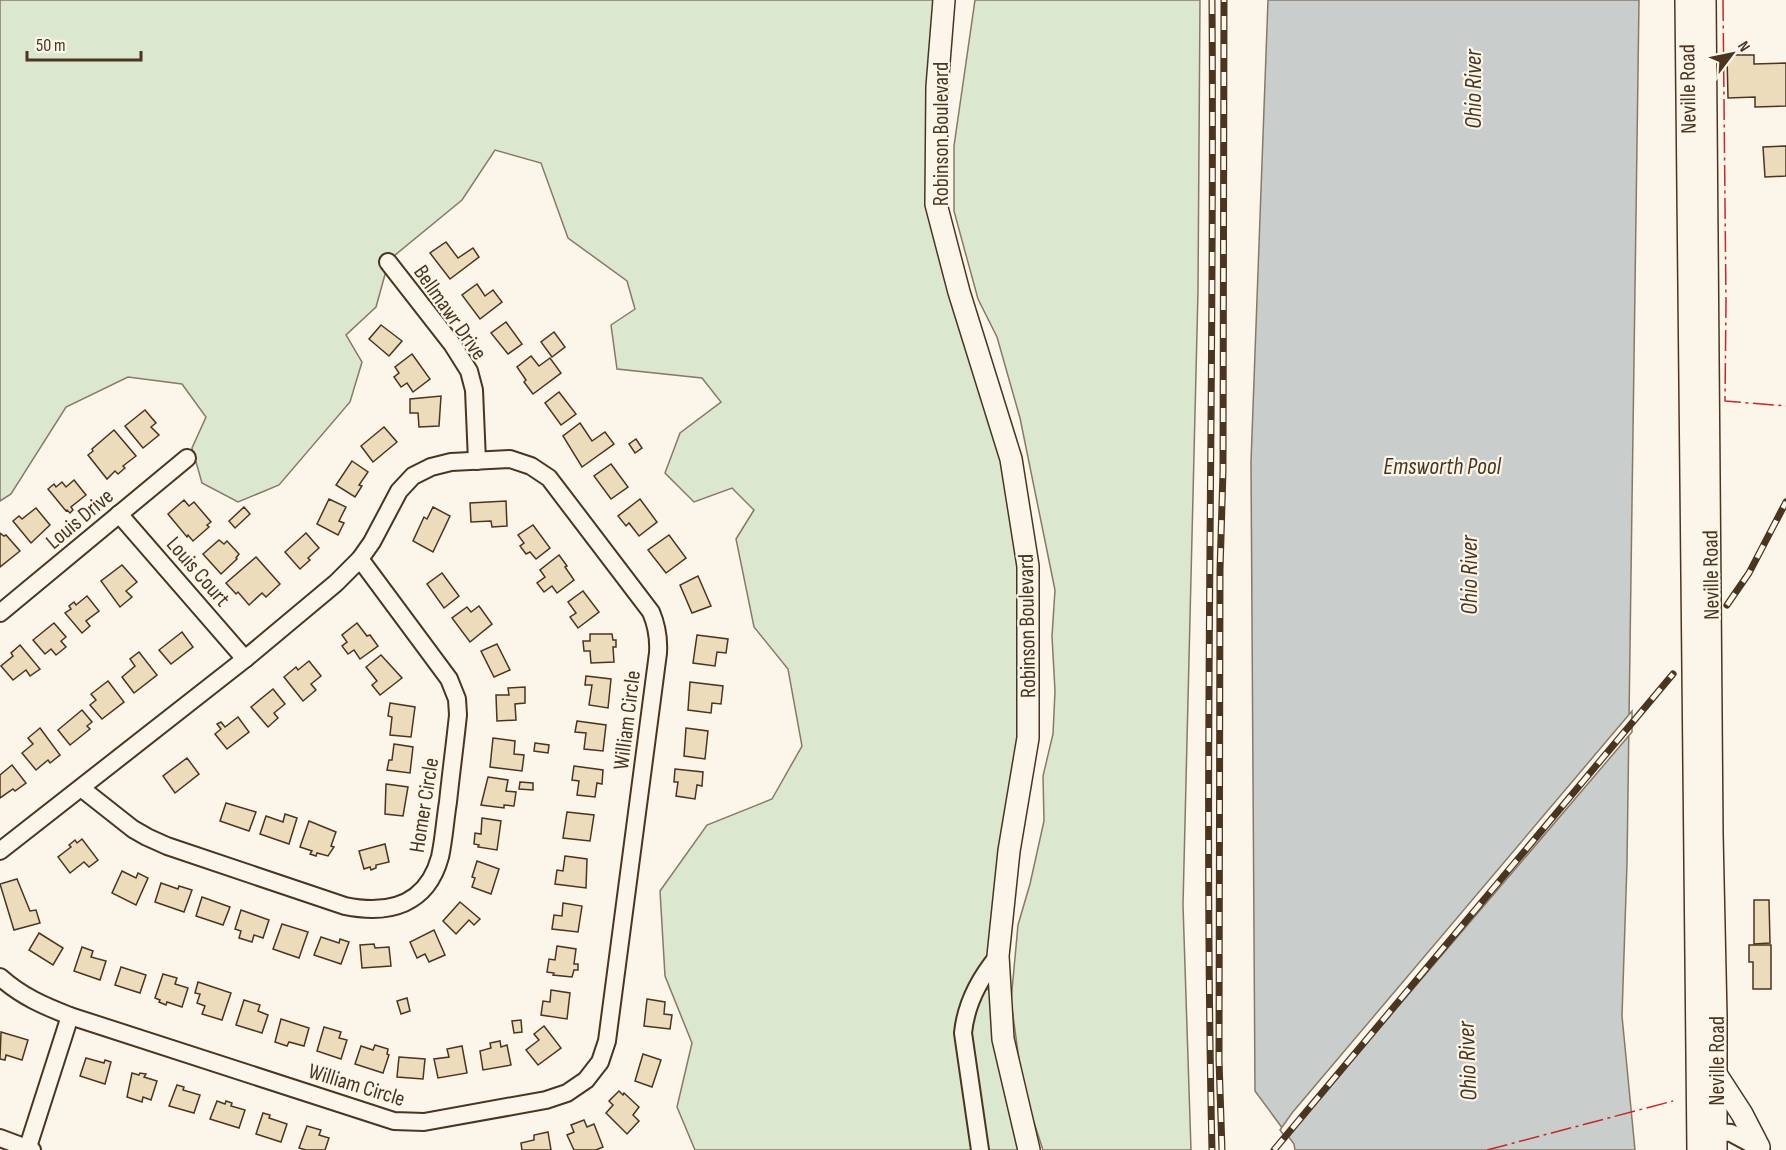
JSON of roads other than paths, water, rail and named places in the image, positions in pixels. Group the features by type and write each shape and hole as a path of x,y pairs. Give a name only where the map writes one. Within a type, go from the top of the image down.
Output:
{"main road":[{"name":"Robinson Boulevard","path":"944,0 938,87 936,204 959,292 1011,459 1028,566 1028,738 1009,851 998,956 1003,1039 1029,1150"},
{"name":"Neville Road","path":"1686,0 1709,1142"},
{"name":"Neville Road","path":"1705,0 1716,1074 1709,1142"},
{"path":"1716,1074 1742,1114 1756,1146"}],"street":[{"name":"Bellmawr Drive","path":"388,262 452,344 469,371 474,390 477,461"},
{"name":"Louis Drive","path":"0,613 186,458"},
{"name":"William Circle","path":"0,851 336,584 360,559 372,542 399,491 413,476 431,467 451,462 510,459 531,466 549,478 644,603 657,625 658,653 607,1041 600,1062 586,1080 567,1093 535,1102 424,1122 394,1121 70,1016 36,1003 0,977"},
{"name":"Louis Court","path":"120,514 245,658"},
{"name":"Homer Circle","path":"81,788 133,829 167,846 345,906 383,910 400,906 411,899 429,880 440,858 458,715 457,699 454,688 439,663 360,559"},
{"path":"980,1150 963,1033 965,1015 971,997 998,956"},
{"path":"0,1138 28,1150 70,1016"},
{"path":"1709,1142 1731,1132 1756,1146"}],"water":[{"name":"Emsworth Pool","path":"1268,0 1639,0 1627,863 1622,1016 1635,1150 1295,1150 1294,1144 1255,1091 1251,462"}],"railway":[{"path":"1212,0 1209,719 1212,1150"},
{"path":"1222,1150 1219,1060 1224,0"},
{"path":"1727,605 1749,573 1786,502"},
{"path":"1274,1150 1673,674"}],"water label":[{"name":"Ohio River","path":"1473,89"},
{"name":"Ohio River","path":"1469,575"},
{"name":"Ohio River","path":"1467,1061"}]}
